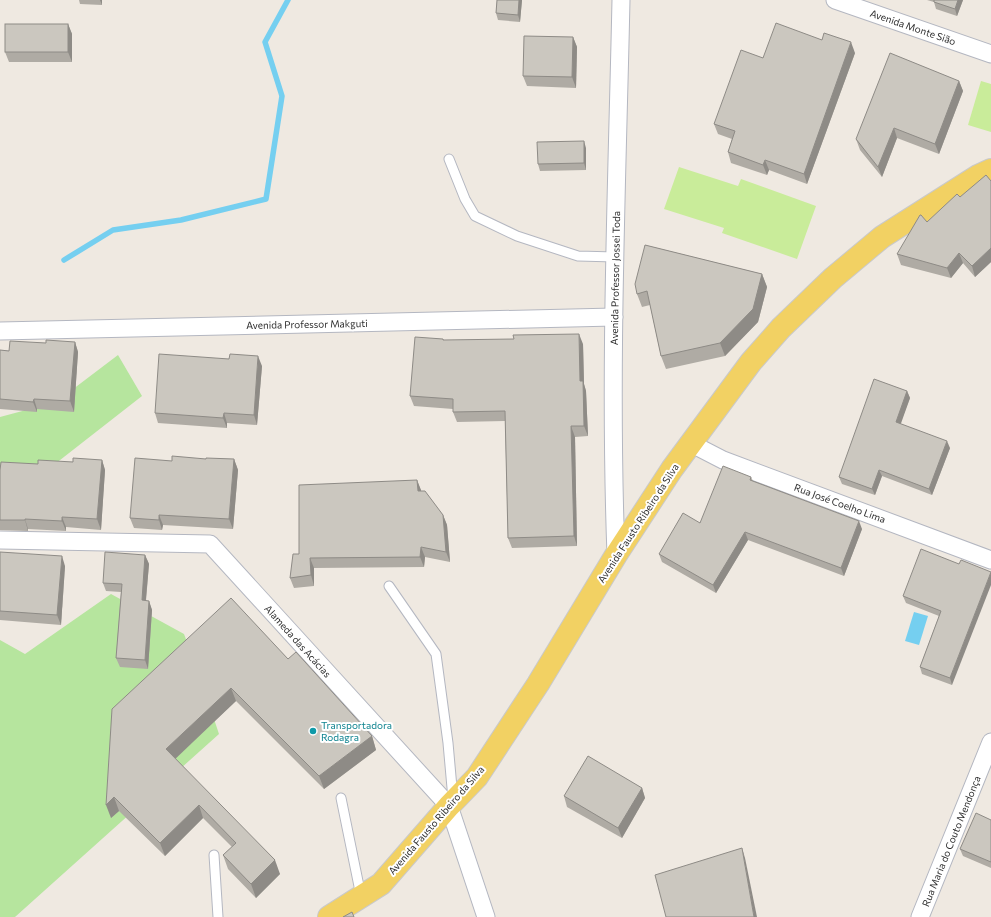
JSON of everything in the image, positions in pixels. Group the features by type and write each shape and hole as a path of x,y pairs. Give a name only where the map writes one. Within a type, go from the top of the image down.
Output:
{"main road":[{"name":"Avenida Fausto Ribeiro da Silva","path":"329,917 382,884 476,777 538,684 616,555 672,469 751,362 781,328 833,278 882,237 978,176 991,170"}],"street":[{"name":"Avenida Professor Jossei Toda","path":"616,555 614,490 614,317 621,0"},
{"name":"Avenida Monte Sião","path":"835,0 855,3 991,54"},
{"name":"Avenida Professor Makguti","path":"0,331 614,317"},
{"name":"Rua José Coelho Lima","path":"690,443 723,460 991,560"},
{"name":"Alameda das Acácias","path":"0,540 210,544 451,804 486,917"},
{"name":"Rua Maria do Couto Mendonça","path":"920,917 991,742"}],"lane":[{"path":"449,159 465,199 475,216 517,236 578,256 615,257"},
{"path":"389,586 436,654 448,743 451,804"},
{"path":"341,798 361,896"},
{"path":"214,855 218,917"}],"green space":[{"path":"981,81 991,84 991,132 968,125"},
{"path":"679,167 738,186 741,179 816,206 797,259 722,233 724,228 664,209"},
{"path":"118,355 142,396 46,471 0,490 0,417 56,402"},
{"path":"111,594 184,634 219,734 15,917 0,917 0,640 25,654"}],"water":[{"path":"914,612 928,616 919,645 905,641"}],"building":[{"path":"497,0 519,0 518,15 496,13"},
{"path":"934,0 958,0 955,9 934,2"},
{"path":"776,23 822,40 824,33 851,42 804,174 765,160 763,165 728,152 735,131 714,124 741,50 763,58"},
{"path":"5,24 68,24 68,52 5,52"},
{"path":"524,36 573,37 572,77 523,76"},
{"path":"890,53 959,81 935,144 894,128 878,167 856,139"},
{"path":"584,141 584,163 538,164 537,142"},
{"path":"986,175 991,181 991,248 972,266 959,253 947,268 897,254 920,215 927,222 957,194 960,197"},
{"path":"645,245 762,274 753,309 720,343 661,356 647,291 637,294 635,284"},
{"path":"579,334 580,381 583,381 584,426 571,426 574,536 508,538 505,411 453,412 453,399 410,396 415,337 443,340 514,339 513,335"},
{"path":"46,340 75,342 70,401 34,399 33,402 0,399 0,350 9,351 10,341 46,343"},
{"path":"159,354 229,359 230,354 258,356 254,415 224,413 223,418 155,413"},
{"path":"874,379 907,391 896,422 947,441 929,489 879,470 872,489 839,477"},
{"path":"172,456 206,459 234,459 229,519 159,515 159,520 130,518 135,458 172,461"},
{"path":"73,458 102,460 97,519 62,517 62,521 25,519 0,520 1,462 38,464 38,460 73,462"},
{"path":"723,466 751,477 750,480 859,521 841,568 745,532 713,585 659,554 683,513 700,523"},
{"path":"417,480 418,491 425,491 443,515 446,552 421,547 420,557 310,558 311,575 290,578 293,554 299,554 299,485"},
{"path":"921,549 959,564 961,560 991,572 950,678 920,667 941,611 903,596"},
{"path":"0,552 62,556 57,615 0,611"},
{"path":"105,552 145,555 142,600 149,601 145,660 116,658 122,584 103,583"},
{"path":"231,598 288,659 296,652 372,736 319,776 231,688 166,749 275,860 251,884 223,855 236,843 199,805 160,843 114,797 106,805 112,709"},
{"path":"588,756 642,788 618,828 564,796"},
{"path":"976,813 991,820 991,862 960,849"},
{"path":"742,848 754,917 666,917 655,875"},
{"path":"352,912 354,917 343,917"}],"waterway":[{"path":"64,260 113,230 181,220 266,199 282,96 265,42 288,0"}],"place":[{"name":"Transportadora Rodagra","path":"313,731"}]}
